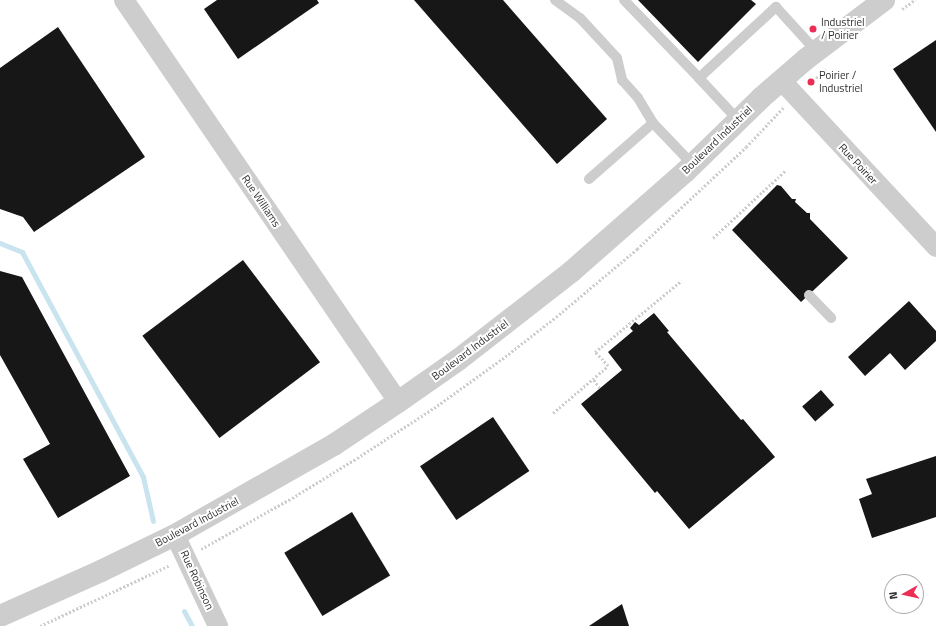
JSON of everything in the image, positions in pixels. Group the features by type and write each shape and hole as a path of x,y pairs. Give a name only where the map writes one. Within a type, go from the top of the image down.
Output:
{"street":[{"name":"Rue Williams","path":"124,0 398,402"},
{"name":"Boulevard Industriel","path":"0,616 101,571 175,535 335,444 398,402 458,360 541,296 602,246 781,80 816,51 884,0"},
{"name":"Rue Poirier","path":"781,80 936,247"},
{"name":"Rue Robinson","path":"175,535 218,626"}],"lane":[{"path":"555,0 580,18 617,58 622,80 638,98 653,123 692,164"},
{"path":"624,0 738,120"},
{"path":"699,78 773,3 816,51"},
{"path":"589,179 653,123"},
{"path":"809,295 831,318"}],"path":[{"path":"206,547 292,498 386,440 502,359 556,317 637,249 740,153 775,115"},
{"path":"713,238 786,170"},
{"path":"553,413 594,380 608,366 596,352 681,281"},
{"path":"594,380 600,388"},
{"path":"40,626 164,568"}],"building":[{"path":"217,0 317,0 319,3 238,59 204,9"},
{"path":"414,0 503,0 607,119 557,164"},
{"path":"638,0 751,0 756,4 698,62"},
{"path":"58,27 145,157 34,232 23,217 0,209 0,68"},
{"path":"936,40 936,132 893,69"},
{"path":"777,185 781,186 792,199 796,199 795,202 807,213 810,213 810,219 848,258 801,302 732,230"},
{"path":"243,260 320,362 219,438 142,336"},
{"path":"0,271 22,277 130,476 58,518 23,459 50,444 0,355"},
{"path":"909,301 936,331 936,341 905,370 890,353 865,376 848,357"},
{"path":"654,313 669,331 667,332 741,420 743,419 775,457 689,529 657,491 655,493 581,404 622,370 608,352 633,331 630,328 635,322 639,325"},
{"path":"821,390 834,405 815,421 802,406"},
{"path":"493,417 529,471 456,520 420,466"},
{"path":"936,456 936,517 872,538 859,499 872,494 866,479"},
{"path":"352,512 390,575 322,616 284,553"},
{"path":"622,604 629,626 589,626"}],"waterway":[{"path":"0,243 22,252 143,477 153,521"},
{"path":"184,611 192,626"}],"place":[{"name":"Industriel / Poirier","path":"813,29"},
{"name":"Poirier / Industriel","path":"811,82"}]}
